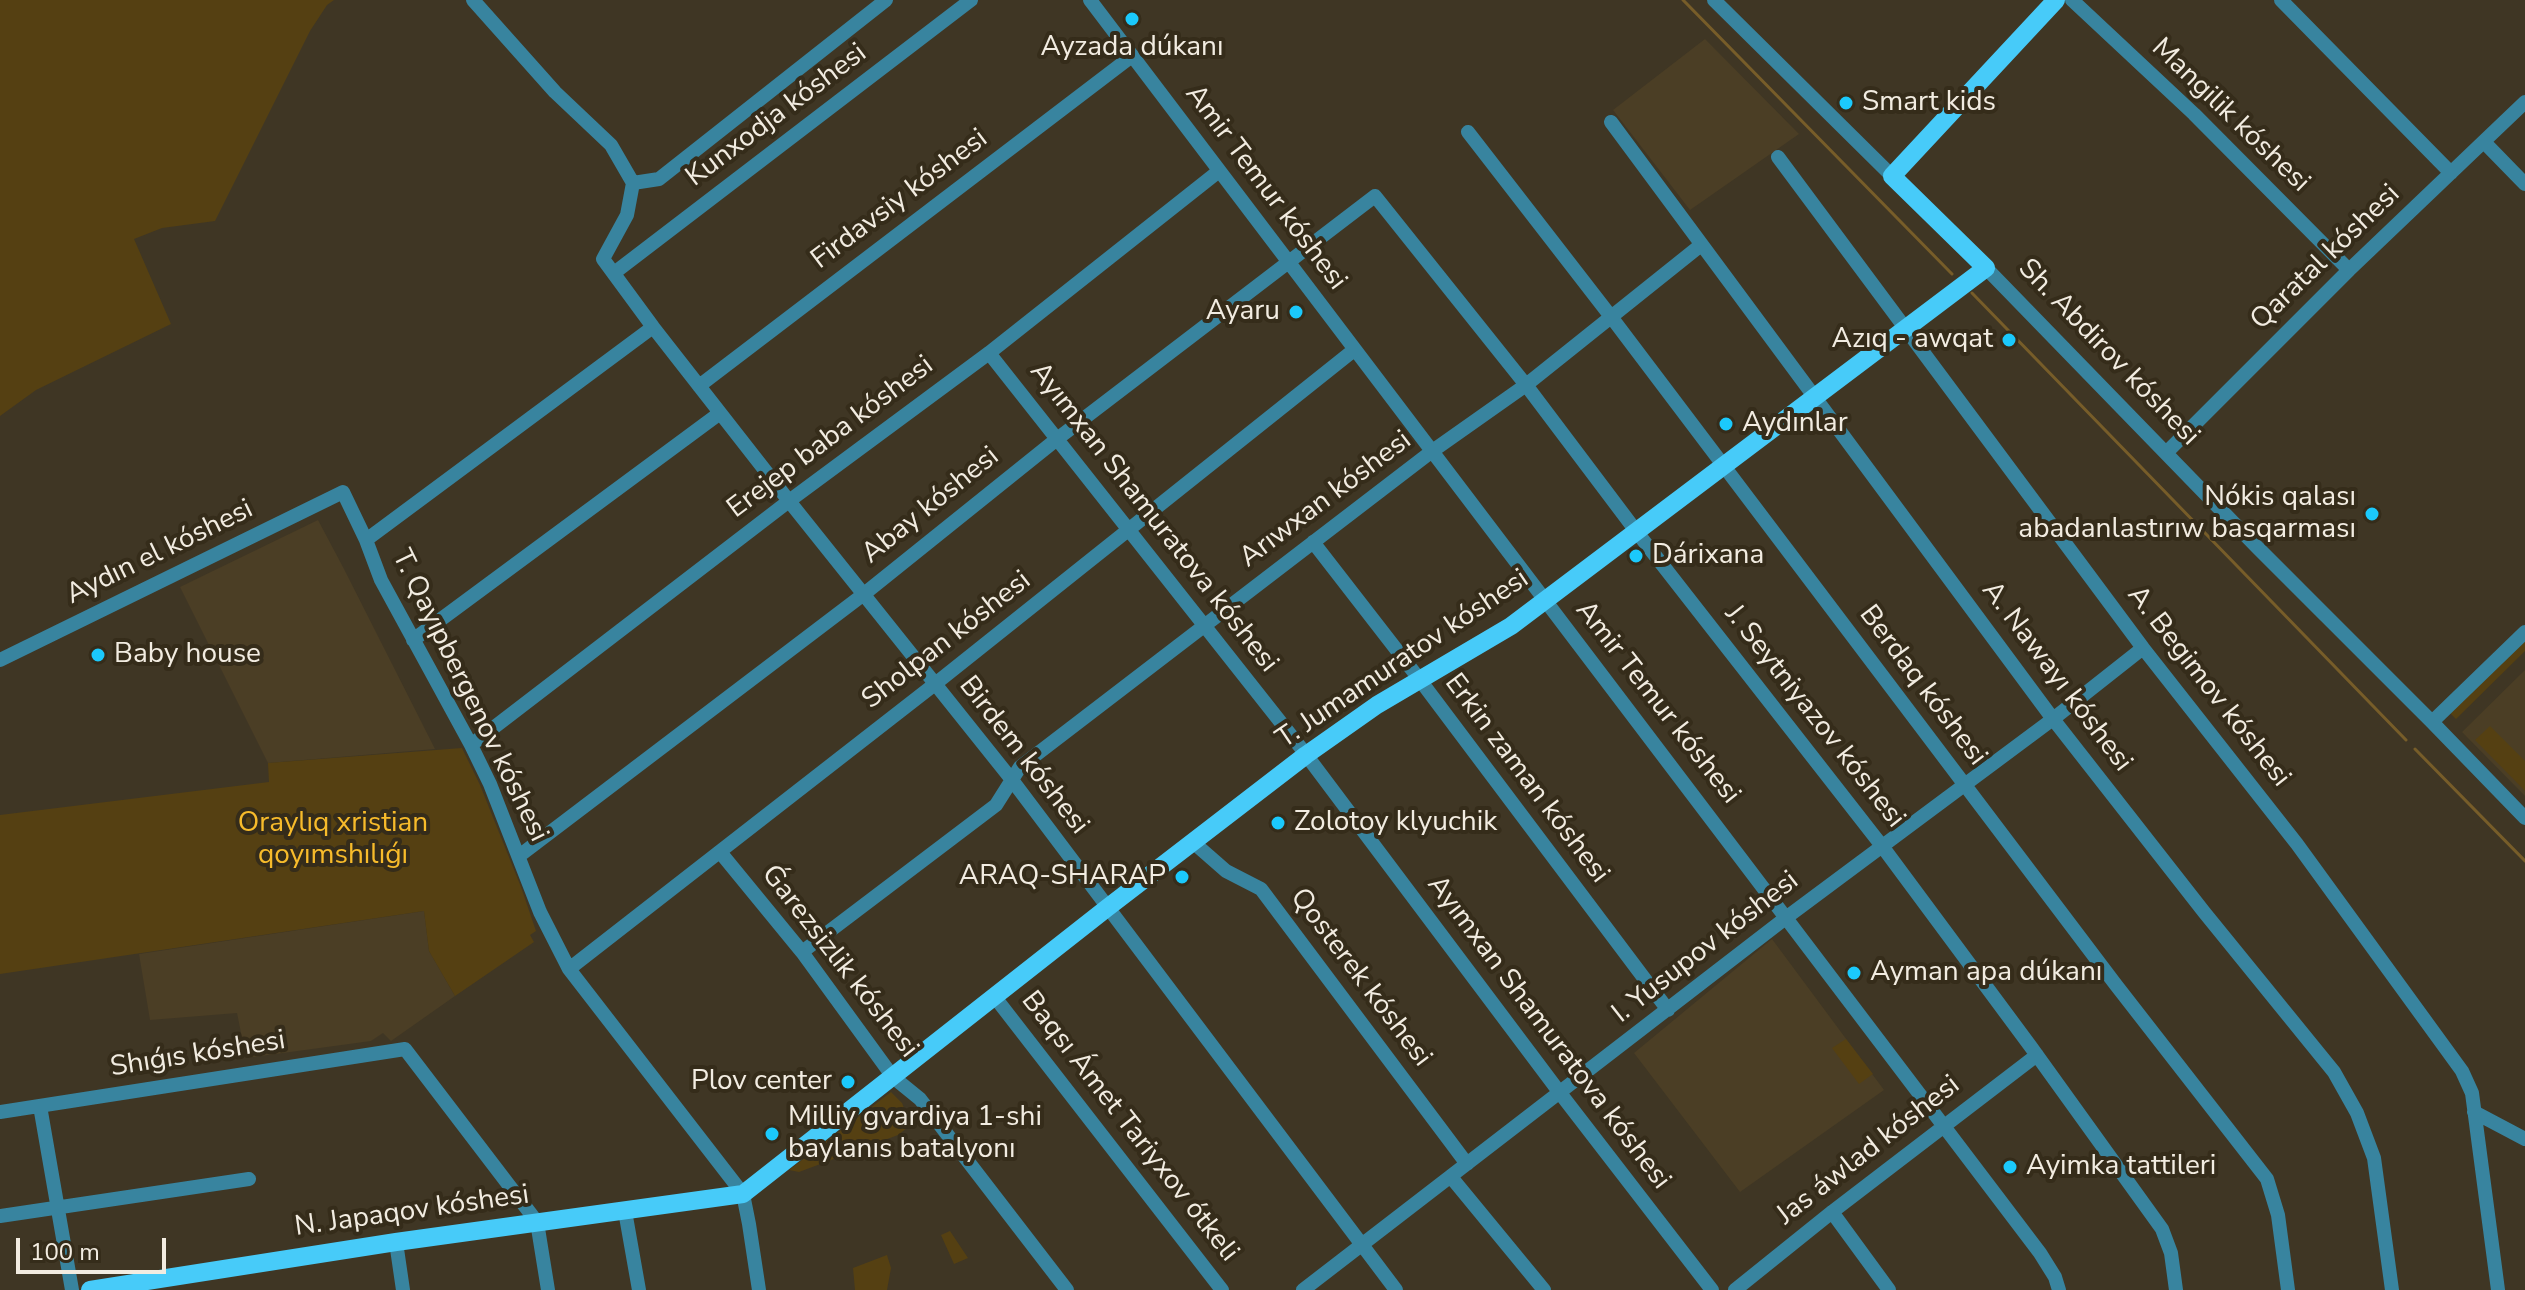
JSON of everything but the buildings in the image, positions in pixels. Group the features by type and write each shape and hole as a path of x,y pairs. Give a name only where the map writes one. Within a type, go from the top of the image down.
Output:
{"main road":[{"path":"1892,176 2056,0"},
{"name":"Sh. Abdirov kóshesi","path":"1892,176 1986,268"},
{"name":"T. Jumamuratov kóshesi","path":"743,1194 1306,755 1377,705 1511,626 1986,268"},
{"name":"N. Japaqov kóshesi","path":"90,1290 396,1242 743,1194"}],"street":[{"path":"473,0 555,92 611,145 633,183 659,179 886,0"},
{"name":"Kunxodja kóshesi","path":"614,273 971,0"},
{"name":"Amir Temur kóshesi","path":"1090,0 1945,1125 2040,1253 2059,1290"},
{"name":"Sh. Abdirov kóshesi","path":"1714,0 1892,176"},
{"name":"Mangilik kóshesi","path":"2072,0 2194,114 2349,270"},
{"path":"2281,0 2451,173"},
{"name":"Firdavsiy kóshesi","path":"699,386 1132,56"},
{"name":"Qaratal kóshesi","path":"2166,453 2349,270 2525,102"},
{"name":"A. Nawayı kóshesi","path":"1611,122 2053,719 2334,1072 2357,1113 2374,1158 2392,1290"},
{"name":"Berdaq kóshesi","path":"1468,132 2267,1179 2278,1215 2288,1290"},
{"path":"2484,142 2525,184"},
{"name":"A. Begimov kóshesi","path":"1778,157 2143,648 2297,844 2462,1071 2472,1093 2498,1290"},
{"name":"Erejep baba kóshesi","path":"471,745 789,501 989,353 1219,171"},
{"name":"Birdem kóshesi","path":"633,183 627,215 603,259 789,501 1012,780 1396,1290"},
{"name":"Abay kóshesi","path":"519,856 864,594 1057,439 1375,196"},
{"name":"J. Seytniyazov kóshesi","path":"1375,196 1526,385 1882,846 2037,1055 2162,1229 2171,1253 2176,1290"},
{"name":"Arıwxan kóshesi","path":"802,952 996,805 1020,767 1431,452 1526,385 1701,245"},
{"name":"Sh. Abdirov kóshesi","path":"1986,268 2525,818"},
{"path":"366,540 653,327"},
{"name":"Sholpan kóshesi","path":"569,969 935,684 1354,350"},
{"name":"Ayımxan Shamuratova kóshesi","path":"989,353 1306,755 1712,1290"},
{"path":"413,640 720,413"},
{"name":"T. Qayıpbergenov kóshesi","path":"343,492 381,580 494,792 540,912 569,969 743,1194 759,1290"},
{"name":"Aydın el kóshesi","path":"0,660 343,492"},
{"name":"Erkin zaman kóshesi","path":"1313,542 1668,1010"},
{"path":"2432,722 2525,632"},
{"name":"I. Yusupov kóshesi","path":"1303,1290 1787,917 2143,648"},
{"name":"Qosterek kóshesi","path":"1194,843 1226,871 1261,889 1467,1164"},
{"name":"Ǵarezsizlik kóshesi","path":"720,852 802,952 893,1077 920,1099 1067,1290"},
{"name":"Baqsı Ámet Tariyxov ótkeli","path":"994,996 1222,1290"},
{"name":"Shıǵıs kóshesi","path":"0,1112 405,1049 537,1222"},
{"name":"Jas áwlad kóshesi","path":"1735,1290 2037,1055"},
{"path":"40,1106 72,1290"},
{"path":"2474,1112 2525,1139"},
{"path":"1451,1177 1544,1290"},
{"path":"0,1216 249,1179"},
{"path":"625,1211 639,1290"},
{"path":"1832,1212 1889,1290"},
{"path":"537,1222 548,1290"},
{"path":"396,1242 403,1290"}],"shaded area":[{"path":"1705,39 1799,134 1690,210 1613,110"},
{"path":"318,520 435,749 268,763 180,587"},
{"path":"2525,670 2525,796 2462,732"},
{"path":"424,911 429,951 455,996 391,1041 383,1033 371,1041 246,1058 237,1013 150,1020 139,954"},
{"path":"1772,939 1884,1090 1740,1192 1634,1053"}],"green space":[{"path":"0,0 334,0 327,5 310,31 215,221 162,228 134,239 171,324 36,390 0,416"},
{"path":"2525,640 2525,651 2456,719 2450,713"},
{"path":"2490,726 2525,761 2525,791 2475,740"},
{"name":"Oraylıq xristian qoyımshılıǵı","path":"462,748 480,785 536,931 530,935 534,942 455,996 429,951 424,911 0,974 0,815 269,782 268,763"},
{"path":"1846,1039 1873,1074 1859,1084 1832,1048"},
{"path":"891,1092 902,1103 906,1113 907,1128 898,1135 799,1172 789,1170"},
{"path":"950,1231 968,1258 954,1264 941,1235"},
{"path":"887,1255 891,1268 887,1290 855,1290 853,1268"}],"waterway":[{"path":"1683,0 1952,274"},
{"path":"1972,293 2406,740"},
{"path":"2415,749 2525,861"}],"place":[{"name":"Ayzada dúkanı","path":"1132,19"},
{"name":"Smart kids","path":"1846,103"},
{"name":"Ayaru","path":"1296,312"},
{"name":"Azıq - awqat","path":"2009,340"},
{"name":"Aydınlar","path":"1726,424"},
{"name":"Nókis qalası abadanlastırıw basqarması","path":"2372,514"},
{"name":"Dárixana","path":"1636,556"},
{"name":"Baby house","path":"98,655"},
{"name":"Zolotoy klyuchik","path":"1278,823"},
{"name":"ARAQ-SHARAP","path":"1182,877"},
{"name":"Ayman apa dúkanı","path":"1854,973"},
{"name":"Plov center","path":"848,1082"},
{"name":"Milliy gvardiya 1-shi baylanıs batalyonı","path":"772,1134"},
{"name":"Ayimka tattileri","path":"2010,1167"}]}
